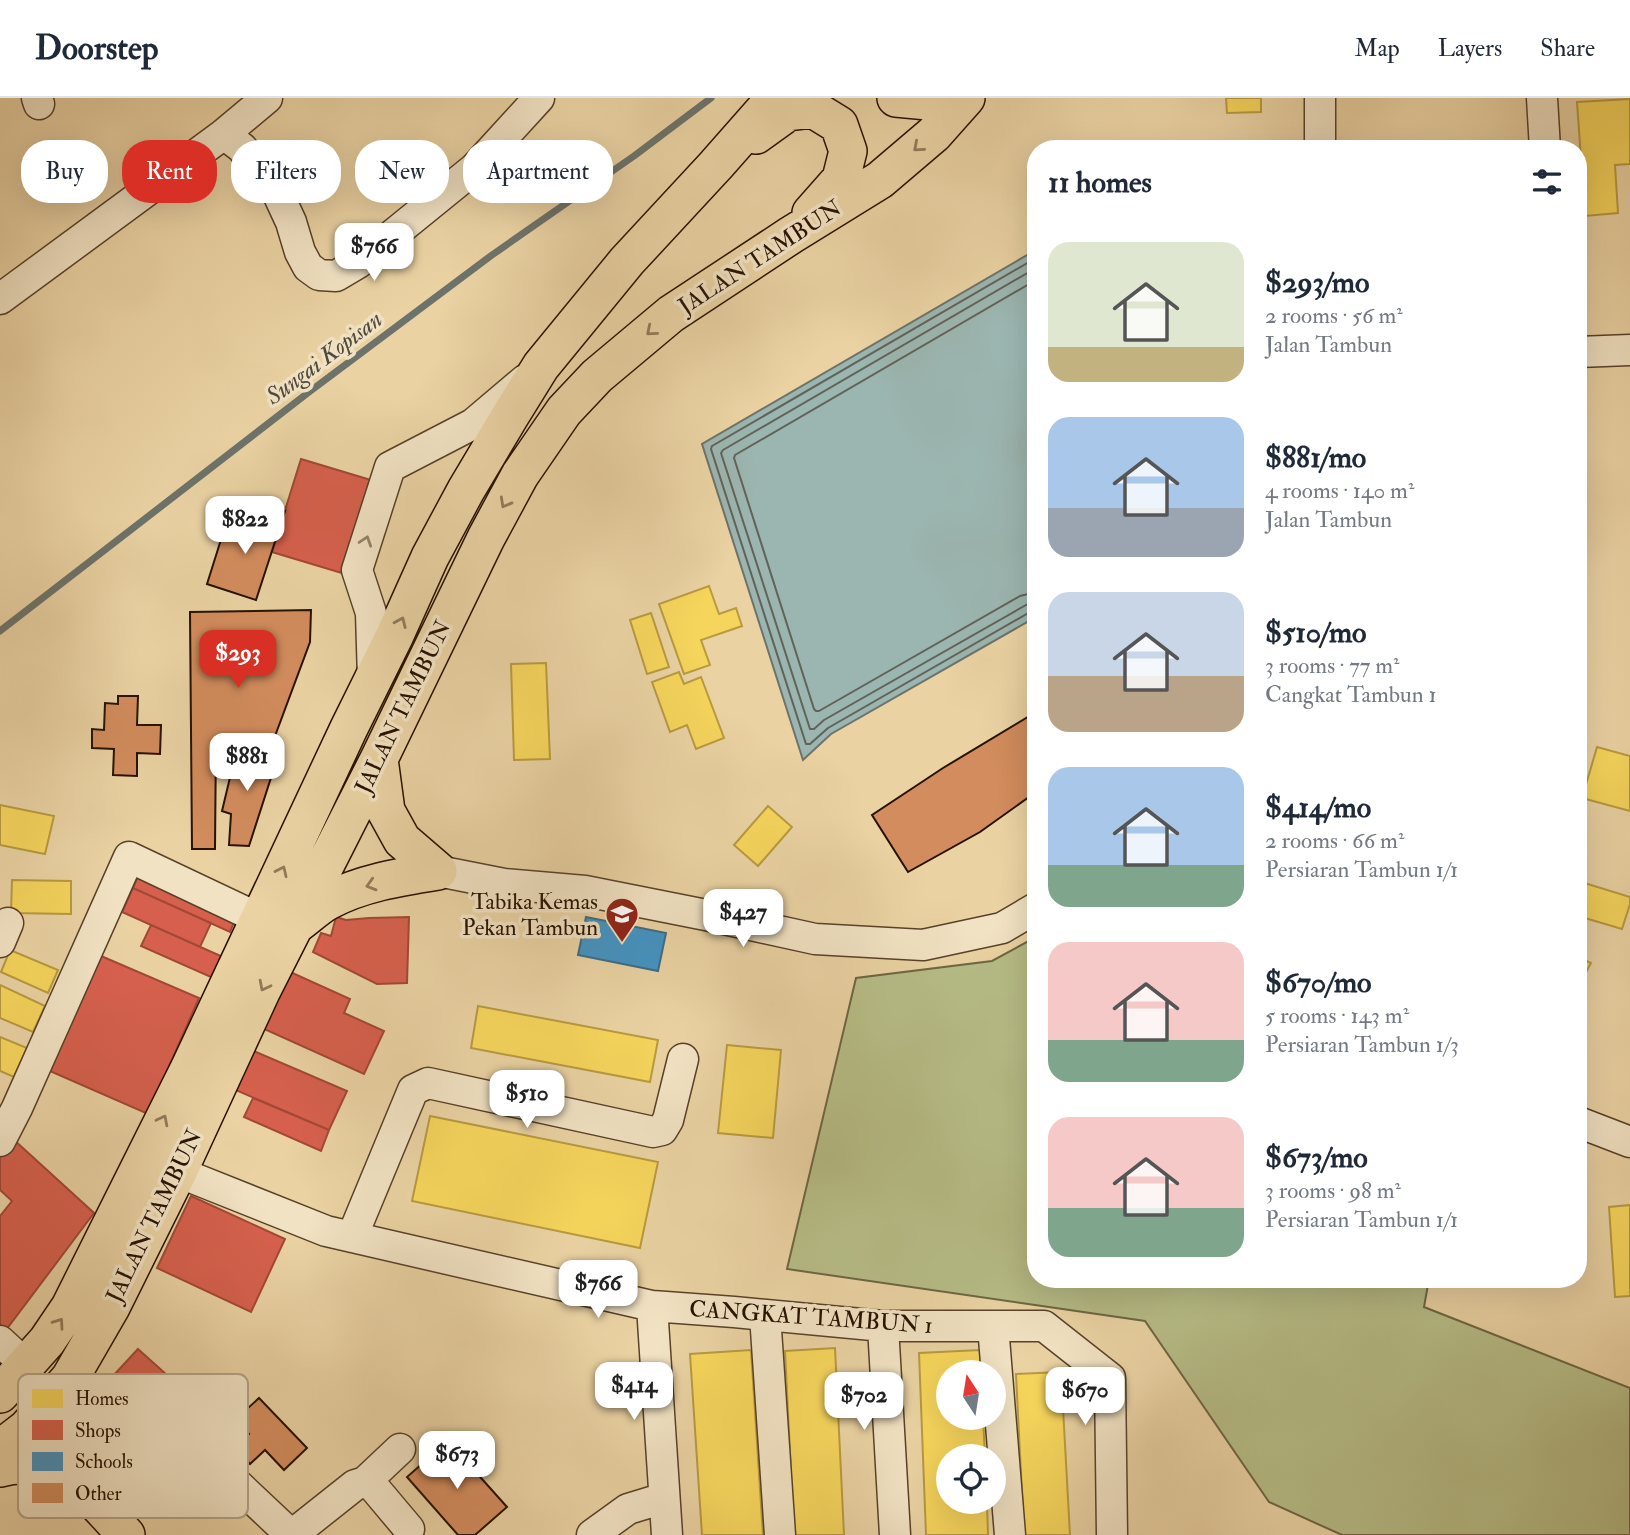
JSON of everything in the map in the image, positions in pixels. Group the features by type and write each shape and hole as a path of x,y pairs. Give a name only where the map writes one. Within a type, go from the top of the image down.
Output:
{"main road":[{"name":"JALAN TAMBUN","path":"0,1394 13,1353 47,1341 70,1307 189,1069 430,557 472,480 541,366 627,261 775,98"},
{"path":"896,98 928,102 941,98"},
{"name":"JALAN TAMBUN","path":"72,1374 111,1307 261,992 379,759 486,538 520,475 564,411 597,376 671,314 880,180 934,134 966,98"},
{"path":"716,165 788,111 813,109 839,125 848,150 841,179 791,235"},
{"path":"379,759 386,811 402,840 438,871"},
{"path":"296,925 326,902 356,889 387,880 438,871"},
{"name":"JALAN TAMBUN","path":"0,1449 18,1435"},
{"path":"0,1468 18,1466"},
{"path":"110,1518 126,1535"}],"street":[{"path":"0,299 224,134 267,98"},
{"path":"224,134 242,148 278,194 308,267 319,275 336,276 358,263 475,168 539,98"},
{"path":"1320,98 1320,140"},
{"path":"1542,98 1544,140"},
{"path":"1587,352 1630,350"},
{"path":"373,679 371,612 357,570 390,467 473,424 541,366"},
{"path":"0,1141 129,857 260,919"},
{"path":"438,871 504,884 584,891 815,939 923,945 1002,928 1027,913"},
{"path":"352,1237 413,1090 428,1083 653,1132 662,1130 668,1120 683,1059"},
{"path":"1587,1125 1630,1142"},
{"name":"CANGKAT TAMBUN 1","path":"177,1172 326,1231 652,1306 883,1326 1044,1326 1110,1378 1112,1535"},
{"path":"652,1306 667,1535"},
{"path":"765,1315 780,1535"},
{"path":"883,1326 895,1535"},
{"path":"993,1326 1010,1535"},
{"path":"248,1494 291,1535 355,1485 365,1482 400,1449"},
{"path":"365,1482 372,1485 409,1529"},
{"path":"592,1535 628,1509 664,1498"}],"green space":[{"path":"1027,942 1027,1288 1427,1288 1424,1307 1630,1388 1630,1535 1342,1535 1269,1502 1145,1321 787,1269 856,978 992,961"}],"water":[{"path":"1027,255 1027,622 831,734 803,760 702,444"}],"building: Homes":[{"path":"1226,98 1261,98 1261,112 1227,113"},
{"path":"1630,99 1630,164 1615,165 1618,213 1587,216 1587,140 1580,140 1577,102"},
{"path":"709,586 719,614 736,608 742,626 701,640 710,665 684,674 659,604"},
{"path":"651,613 669,667 647,674 630,620"},
{"path":"546,663 550,759 514,760 511,664"},
{"path":"679,672 684,684 701,677 724,738 696,749 687,725 670,732 652,682"},
{"path":"1597,747 1630,756 1630,811 1587,799 1587,781"},
{"path":"0,805 54,816 45,854 0,845"},
{"path":"768,806 792,827 758,866 734,845"},
{"path":"12,880 71,881 71,914 11,913"},
{"path":"1587,884 1630,897 1622,929 1587,919"},
{"path":"10,950 58,970 48,993 1,972"},
{"path":"0,985 45,1006 33,1032 0,1018"},
{"path":"478,1006 658,1040 650,1082 471,1048"},
{"path":"0,1037 27,1048 14,1077 0,1071"},
{"path":"727,1045 781,1050 773,1138 718,1133"},
{"path":"430,1116 658,1162 640,1248 412,1201"},
{"path":"1630,1205 1630,1296 1615,1297 1609,1207"},
{"path":"835,1348 844,1535 794,1535 785,1351"},
{"path":"751,1350 763,1535 702,1535 690,1354"},
{"path":"980,1350 980,1360 936,1360 936,1430 984,1430 984,1444 936,1444 936,1514 987,1514 988,1535 926,1535 919,1353"},
{"path":"1061,1372 1070,1535 1024,1535 1016,1374"}],"building: Shops":[{"path":"301,459 374,481 345,574 272,552"},
{"path":"140,872 237,915 230,932 133,888"},
{"path":"133,888 211,923 200,947 122,912"},
{"path":"336,917 346,920 409,917 407,983 377,984 313,952 321,933 331,936"},
{"path":"151,925 223,957 213,978 141,946"},
{"path":"94,953 199,998 148,1114 43,1068"},
{"path":"288,971 350,999 344,1013 384,1031 364,1074 262,1028"},
{"path":"249,1049 347,1091 329,1130 231,1088"},
{"path":"253,1098 329,1130 321,1151 244,1117"},
{"path":"13,1139 94,1213 6,1330 0,1324 0,1216 12,1201 0,1190 0,1155"},
{"path":"191,1196 285,1239 251,1312 157,1268"},
{"path":"138,1349 166,1374 115,1374"}],"building: Schools":[{"name":"Tabika Kemas Pekan Tambun","path":"586,917 666,933 658,971 578,955"}],"building: Other":[{"path":"285,511 256,600 207,584 224,530"},
{"path":"311,610 310,642 275,736 216,736 215,849 192,849 190,612"},
{"path":"118,696 138,696 137,725 161,725 160,754 137,753 137,776 113,775 114,749 92,748 92,729 104,730 105,703 118,704"},
{"path":"1027,717 1027,798 980,832 908,872 872,815"},
{"path":"231,751 278,756 249,846 229,845 231,814 222,811 232,769 226,768"},
{"path":"259,1398 307,1448 284,1470 265,1450 250,1464 248,1462 248,1408"},
{"path":"448,1441 507,1507 475,1535 458,1535 407,1477"}],"waterway":[{"name":"Sungai Kopisan","path":"0,631 309,392 492,255 634,156 711,98"}],"place":[{"name":"Tabika Kemas Pekan Tambun","path":"622,944"}]}
